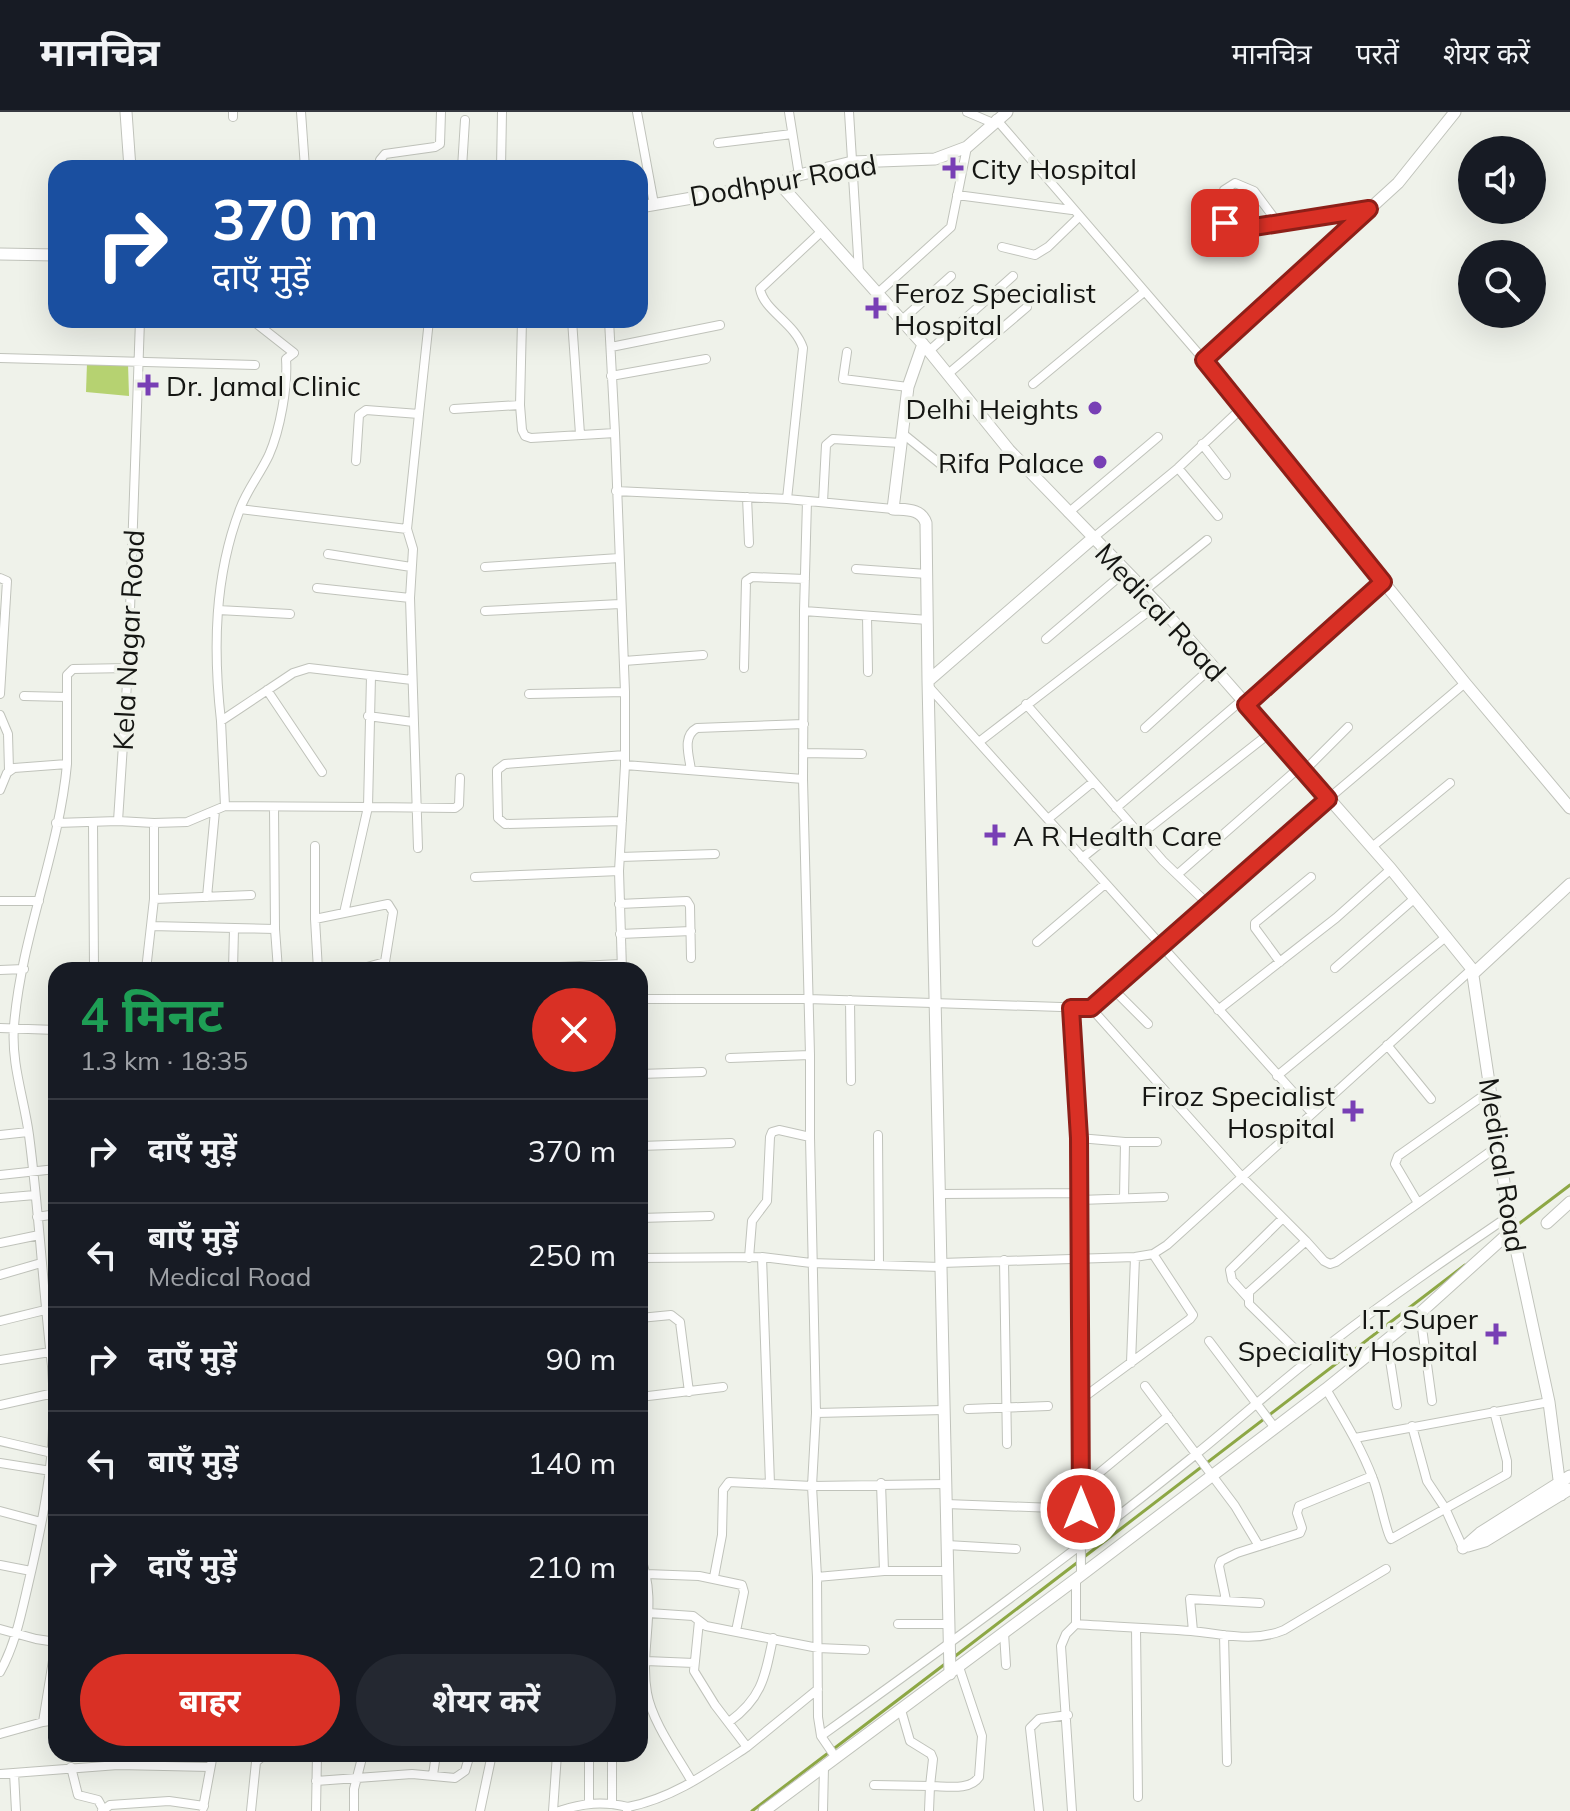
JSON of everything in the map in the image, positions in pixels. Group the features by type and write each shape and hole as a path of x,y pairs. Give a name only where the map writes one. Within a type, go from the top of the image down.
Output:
{"street":[{"path":"126,112 129,160"},
{"path":"301,112 304,160"},
{"path":"380,160 385,154 440,144 441,112"},
{"path":"501,160 502,112"},
{"path":"637,112 646,160"},
{"path":"789,112 799,175"},
{"path":"849,112 859,272"},
{"path":"967,112 1001,116 1033,165 1204,360 1570,808"},
{"path":"1204,360 1398,183 1455,112"},
{"name":"Dodhpur Road","path":"648,205 779,183 852,162 935,159 967,147 1001,116"},
{"path":"462,160 465,120"},
{"path":"718,143 792,134"},
{"path":"878,293 951,227 967,147"},
{"path":"648,172 654,204"},
{"name":"Medical Road","path":"779,183 926,347 1009,450 1158,604 1391,869 1473,971 1509,1216 1549,1402 1563,1489"},
{"path":"1278,223 1254,191 1235,183 1224,190 1219,211 1225,223 1235,230 1369,209"},
{"path":"957,195 1076,214"},
{"path":"1002,247 1035,255 1048,247 1076,214"},
{"path":"787,499 803,348 794,330 764,299 760,289 822,231"},
{"path":"0,254 48,255"},
{"path":"902,320 951,276"},
{"path":"893,509 908,387 926,347 1013,276"},
{"path":"1033,384 1144,292"},
{"path":"948,374 1027,307"},
{"path":"611,347 720,325"},
{"name":"Kela Nagar Road","path":"118,821 128,668 140,328"},
{"path":"225,806 216,676 218,610 232,531 255,476 268,457 276,434 287,371 286,359 294,353 262,328"},
{"path":"418,848 410,598 413,549 407,529 428,328"},
{"path":"522,328 520,405 525,436 615,433"},
{"path":"573,328 580,434"},
{"path":"610,328 625,692 625,765 619,871 621,962"},
{"path":"847,352 843,379 908,387"},
{"path":"0,358 255,365"},
{"path":"611,376 706,359"},
{"path":"454,409 520,405"},
{"path":"928,684 1093,538 1178,468 1242,408"},
{"path":"356,461 359,415 362,411 419,414"},
{"path":"1068,513 1158,437"},
{"path":"823,502 826,445 833,439 901,438 944,467"},
{"path":"1202,444 1226,475"},
{"path":"1178,468 1218,516"},
{"path":"616,491 787,499 916,511 923,516 927,574 949,1624 951,1659 982,1736 976,1783 969,1786 874,1785"},
{"path":"747,497 749,543"},
{"path":"807,501 803,779 816,1413 812,1486 817,1577 818,1717 824,1740 834,1755"},
{"path":"240,509 407,529"},
{"path":"1145,590 1207,540"},
{"path":"328,554 411,567"},
{"path":"485,567 619,558"},
{"path":"856,569 927,574"},
{"path":"1046,639 1126,571"},
{"path":"744,668 746,581 752,577 805,579"},
{"path":"0,578 7,581 0,694"},
{"path":"1116,808 1244,703 1383,582"},
{"path":"317,588 410,598"},
{"path":"485,611 620,604"},
{"path":"979,742 1158,604"},
{"path":"218,610 290,614"},
{"path":"804,611 928,620"},
{"path":"867,616 868,672"},
{"path":"624,661 703,655"},
{"path":"1145,728 1212,667"},
{"path":"48,1318 43,1296 28,1132 17,1083 14,1028 24,969 60,811 67,764 67,675 73,669 128,668"},
{"path":"221,721 293,673 309,668 412,680"},
{"path":"344,913 368,807 371,676"},
{"path":"648,999 808,999 1091,1008 1465,683"},
{"path":"928,684 1312,1113"},
{"path":"267,690 322,772"},
{"path":"529,694 625,692"},
{"path":"24,696 67,697"},
{"path":"1026,704 1140,835 1209,905"},
{"path":"0,715 8,734 9,770 0,790"},
{"path":"368,716 413,722"},
{"path":"691,770 687,738 697,728 804,724"},
{"path":"1178,874 1348,727"},
{"path":"1140,835 1270,733"},
{"path":"803,753 862,754"},
{"path":"622,821 505,824 498,818 497,775 505,764 625,755"},
{"path":"9,770 67,764"},
{"path":"625,765 803,779"},
{"path":"56,823 187,822 225,806 458,807 460,778"},
{"path":"1048,819 1093,782"},
{"path":"1372,847 1450,783"},
{"path":"274,807 277,962"},
{"path":"207,897 215,811"},
{"path":"1082,858 1128,821"},
{"path":"93,822 94,962"},
{"path":"147,962 154,899 154,823"},
{"path":"315,846 318,962"},
{"path":"620,857 715,854"},
{"path":"1218,1010 1391,869"},
{"path":"475,877 619,871"},
{"path":"1280,962 1255,928 1255,923 1311,877"},
{"path":"1037,942 1105,884"},
{"path":"648,1258 762,1257 811,1263 941,1265 1153,1254 1243,1178 1387,1045 1570,884"},
{"path":"154,899 251,895"},
{"path":"1335,968 1415,898"},
{"path":"0,901 39,901"},
{"path":"619,904 687,901 690,906 691,958"},
{"path":"315,919 391,905 393,912 386,962"},
{"path":"151,926 275,929"},
{"path":"233,962 234,929"},
{"path":"620,934 691,931"},
{"path":"1277,1076 1447,936"},
{"path":"0,970 24,969"},
{"path":"1113,989 1148,1024"},
{"path":"850,1000 851,1081"},
{"path":"1071,1008 1079,1138 1082,1553 1076,1624 1066,1634 1061,1646 1072,1811"},
{"path":"1091,1008 1243,1178 1330,1264 1498,1146"},
{"path":"0,1028 48,1030"},
{"path":"1387,1045 1431,1099"},
{"path":"730,1058 810,1055"},
{"path":"648,1074 702,1072"},
{"path":"1418,1203 1395,1164 1398,1156 1490,1091"},
{"path":"749,1258 752,1221 767,1201 772,1132 779,1130 810,1137"},
{"path":"0,1135 28,1132"},
{"path":"878,1135 879,1264"},
{"path":"1079,1138 1157,1142"},
{"path":"1124,1198 1125,1142"},
{"path":"648,1146 731,1143"},
{"path":"0,1175 48,1170"},
{"path":"940,1194 1164,1197"},
{"path":"0,1198 35,1195"},
{"path":"1547,1223 1570,1202"},
{"path":"37,1217 48,1215"},
{"path":"648,1218 710,1216"},
{"path":"764,1811 824,1767 834,1755 901,1710 951,1659 1341,1336 1509,1216"},
{"path":"1248,1298 1232,1280 1230,1270 1283,1218"},
{"path":"824,1740 951,1659 1004,1633 1079,1578 1213,1476 1271,1423 1326,1389 1387,1341 1512,1230"},
{"path":"0,1243 39,1235"},
{"path":"1297,1351 1249,1304 1248,1298 1249,1292 1306,1241"},
{"path":"1080,1400 1193,1315 1153,1254"},
{"path":"762,1257 770,1484"},
{"path":"1131,1363 1135,1257"},
{"path":"1004,1260 1007,1444"},
{"path":"0,1275 41,1263"},
{"path":"43,1296 48,1294"},
{"path":"0,1321 45,1310"},
{"path":"1420,1313 1432,1401"},
{"path":"648,1317 671,1315 680,1322 689,1392"},
{"path":"1209,1341 1271,1423"},
{"path":"1387,1341 1397,1405"},
{"path":"0,1360 48,1352"},
{"path":"1145,1386 1235,1506 1259,1546"},
{"path":"648,1396 723,1387"},
{"path":"1326,1389 1355,1438 1372,1476 1383,1505 1387,1535 1391,1539 1507,1474 1507,1461 1494,1411"},
{"path":"0,1405 48,1394"},
{"path":"1355,1438 1549,1402"},
{"path":"968,1409 1048,1406"},
{"path":"816,1413 944,1410"},
{"path":"1081,1488 1168,1416"},
{"path":"1412,1426 1427,1481 1445,1508 1463,1548 1480,1533 1563,1489 1570,1476"},
{"path":"0,1441 48,1452"},
{"path":"0,1463 48,1471"},
{"path":"1226,1600 1219,1566 1221,1561 1300,1533 1299,1506 1372,1476"},
{"path":"714,1577 722,1535 725,1485 729,1482 812,1486 946,1484"},
{"path":"881,1483 884,1571"},
{"path":"0,1672 16,1634 48,1486"},
{"path":"946,1504 1081,1509"},
{"path":"0,1511 41,1522"},
{"path":"947,1545 1016,1549"},
{"path":"0,1565 31,1571"},
{"path":"1076,1624 1193,1631 1253,1639 1269,1637 1386,1569"},
{"path":"817,1577 884,1571 948,1571"},
{"path":"648,1574 714,1577 738,1582 744,1588 736,1631"},
{"path":"1193,1631 1190,1599 1260,1603"},
{"path":"648,1600 648,1629"},
{"path":"649,1613 693,1616 706,1626 818,1648 865,1650"},
{"path":"699,1621 694,1663 698,1680 747,1747"},
{"path":"898,1624 949,1624"},
{"path":"1136,1628 1138,1797"},
{"path":"0,1629 48,1640"},
{"path":"1004,1633 1006,1665"},
{"path":"1224,1635 1227,1762"},
{"path":"729,1722 755,1699 766,1674 773,1638"},
{"path":"648,1661 694,1663"},
{"path":"557,1762 556,1811 612,1803 627,1809 692,1782 747,1747 818,1689"},
{"path":"648,1699 692,1782"},
{"path":"43,1722 48,1700"},
{"path":"901,1710 910,1741 927,1751 933,1759 929,1811"},
{"path":"1039,1811 1030,1728 1039,1719 1068,1715"},
{"path":"0,1734 48,1721"},
{"path":"171,1762 171,1766"},
{"path":"71,1767 78,1795 98,1800 103,1810 110,1805 169,1801 203,1808 211,1762"},
{"path":"251,1811 256,1762"},
{"path":"316,1811 317,1762"},
{"path":"354,1811 354,1789 361,1762"},
{"path":"433,1775 435,1762"},
{"path":"316,1781 433,1775 455,1778 461,1775 467,1762"},
{"path":"480,1811 490,1762"},
{"path":"584,1806 589,1762"},
{"path":"612,1762 612,1803"},
{"path":"0,1774 130,1765 210,1767"},
{"path":"823,1811 824,1767"},
{"path":"14,1773 16,1811"}],"green space":[{"path":"87,363 128,364 129,396 86,392"}],"waterway":[{"path":"1516,1226 1570,1185"},
{"path":"1084,1557 1465,1265"},
{"path":"954,1657 1078,1562"},
{"path":"752,1811 945,1664"}],"place":[{"name":"City Hospital","path":"953,168"},
{"name":"Feroz Specialist Hospital","path":"876,308"},
{"name":"Dr. Jamal Clinic","path":"148,385"},
{"name":"Delhi Heights","path":"1095,408"},
{"name":"Rifa Palace","path":"1100,462"},
{"name":"A R Health Care","path":"995,835"},
{"name":"Firoz Specialist Hospital","path":"1353,1111"},
{"name":"I.T. Super Speciality Hospital","path":"1496,1334"}],"route":[{"path":"1081,1509 1079,1138 1071,1008 1091,1008 1328,799 1246,705 1383,582 1204,360 1369,209 1235,230 1225,223"}]}
